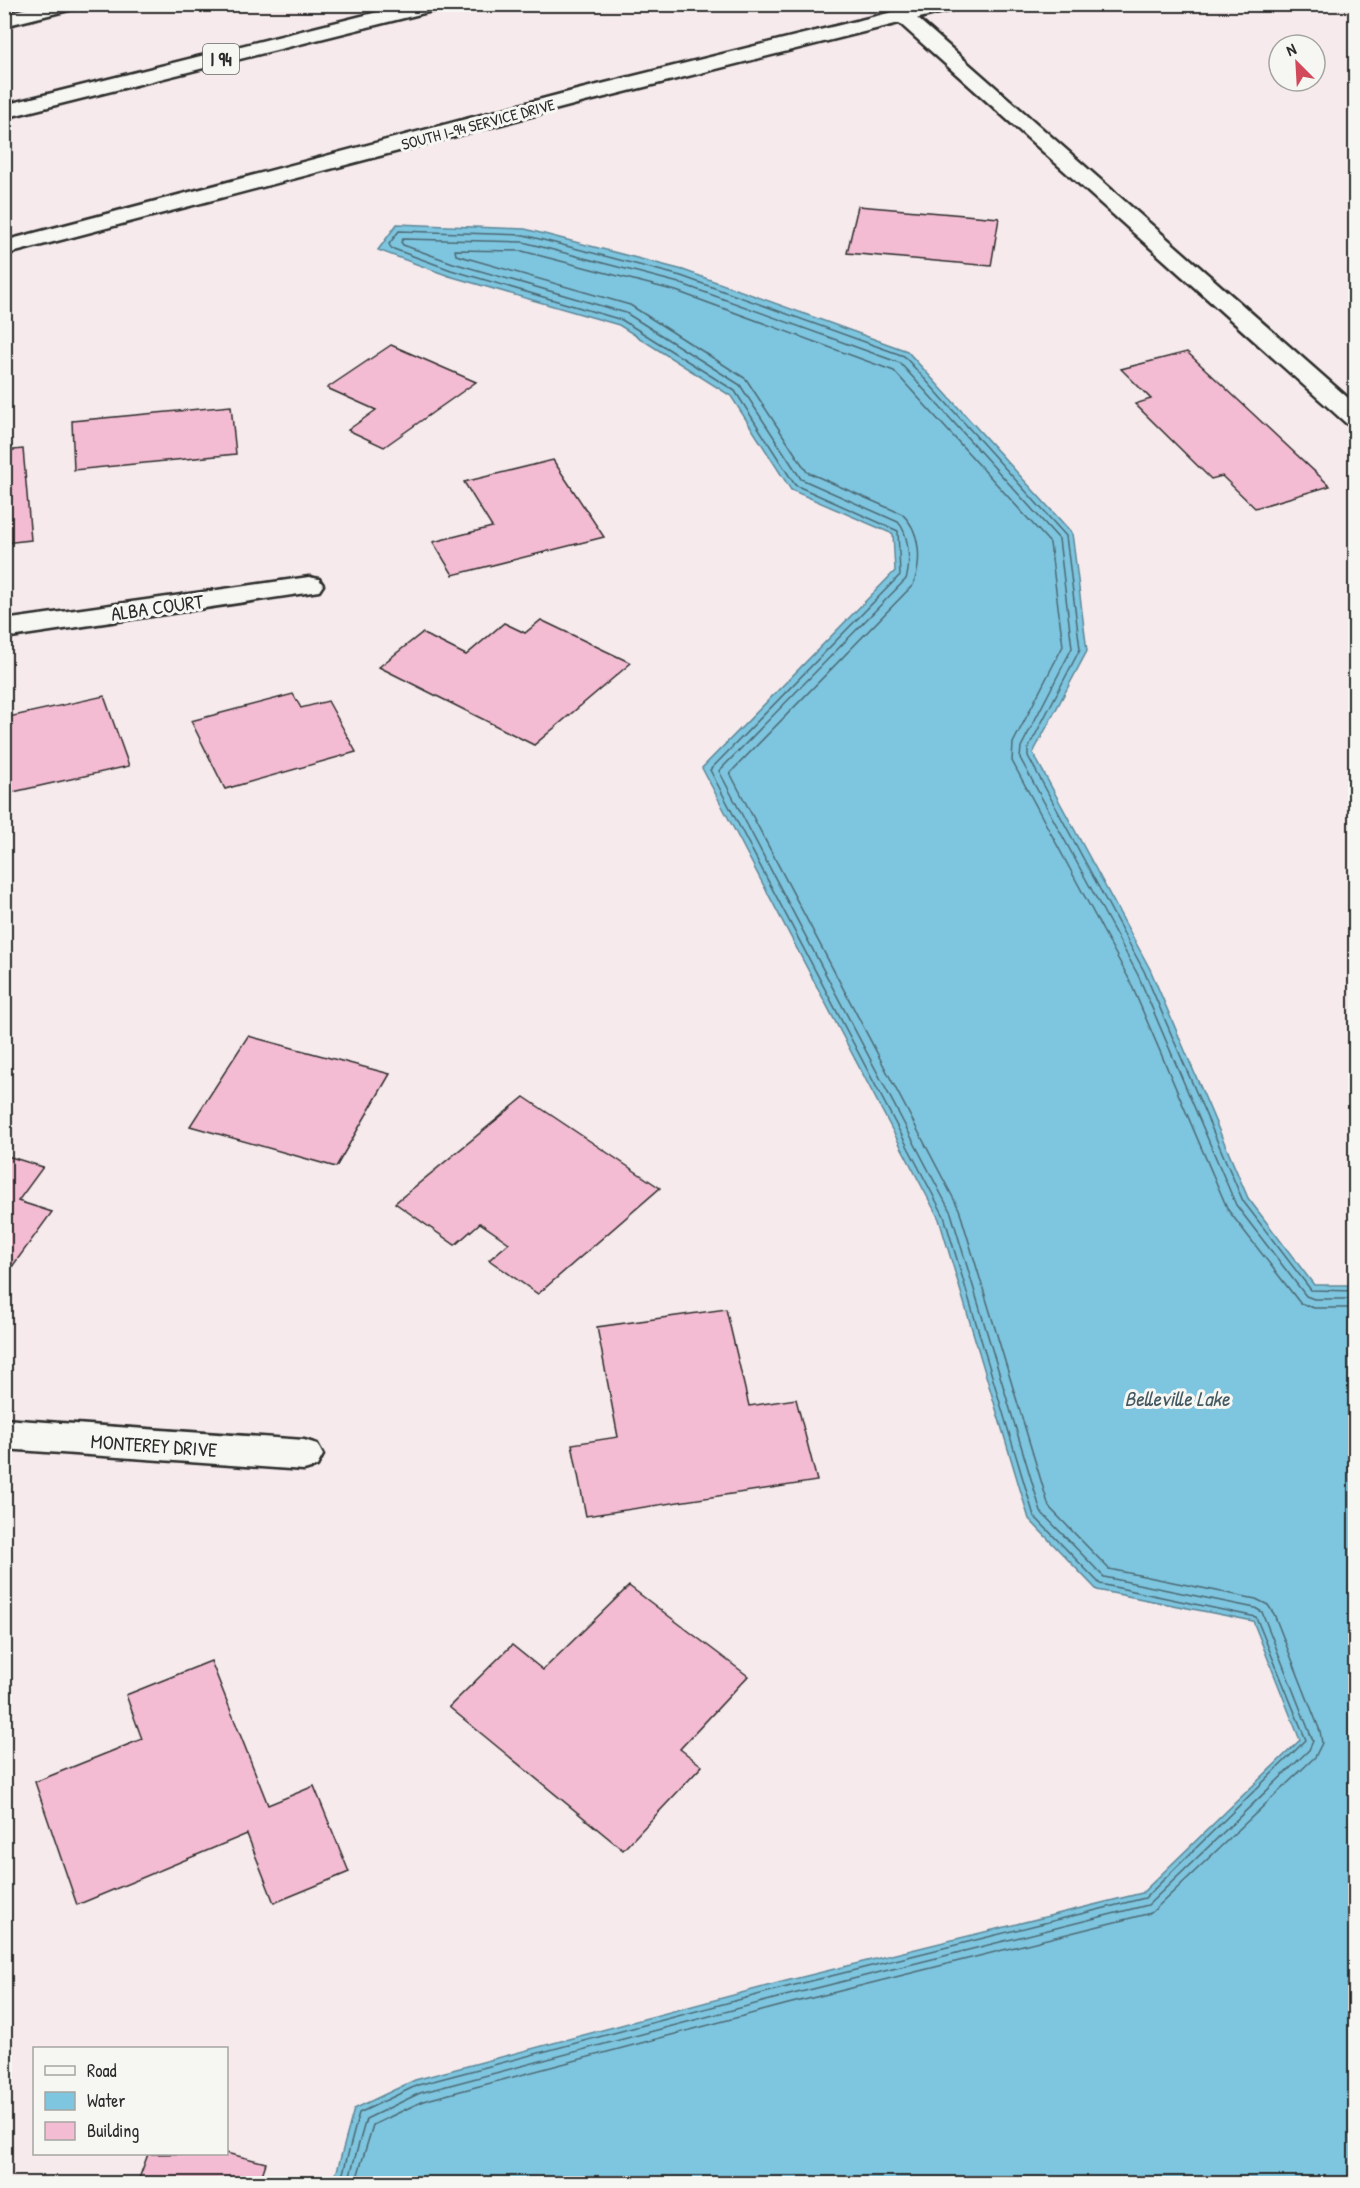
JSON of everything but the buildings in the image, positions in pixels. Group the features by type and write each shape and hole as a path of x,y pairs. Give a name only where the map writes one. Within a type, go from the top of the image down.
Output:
{"main road":[{"path":"4,20 70,4"},
{"name":"I 94","path":"4,112 437,4"},
{"name":"SOUTH I-94 SERVICE DRIVE","path":"4,248 569,99 952,4"},
{"path":"903,16 1356,419"},
{"name":"ALBA COURT","path":"4,629 309,585"},
{"name":"MONTEREY DRIVE","path":"4,1434 304,1455"}],"water":[{"name":"Belleville Lake","path":"397,224 525,229 683,270 907,351 1072,533 1087,651 1033,753 1150,969 1248,1198 1314,1285 1355,1285 1355,2183 327,2183 337,2171 354,2109 415,2080 782,1982 1142,1893 1300,1740 1253,1621 1097,1590 1029,1519 939,1219 702,768 895,571 893,534 791,490 731,396 619,325 449,276 378,250"}]}
